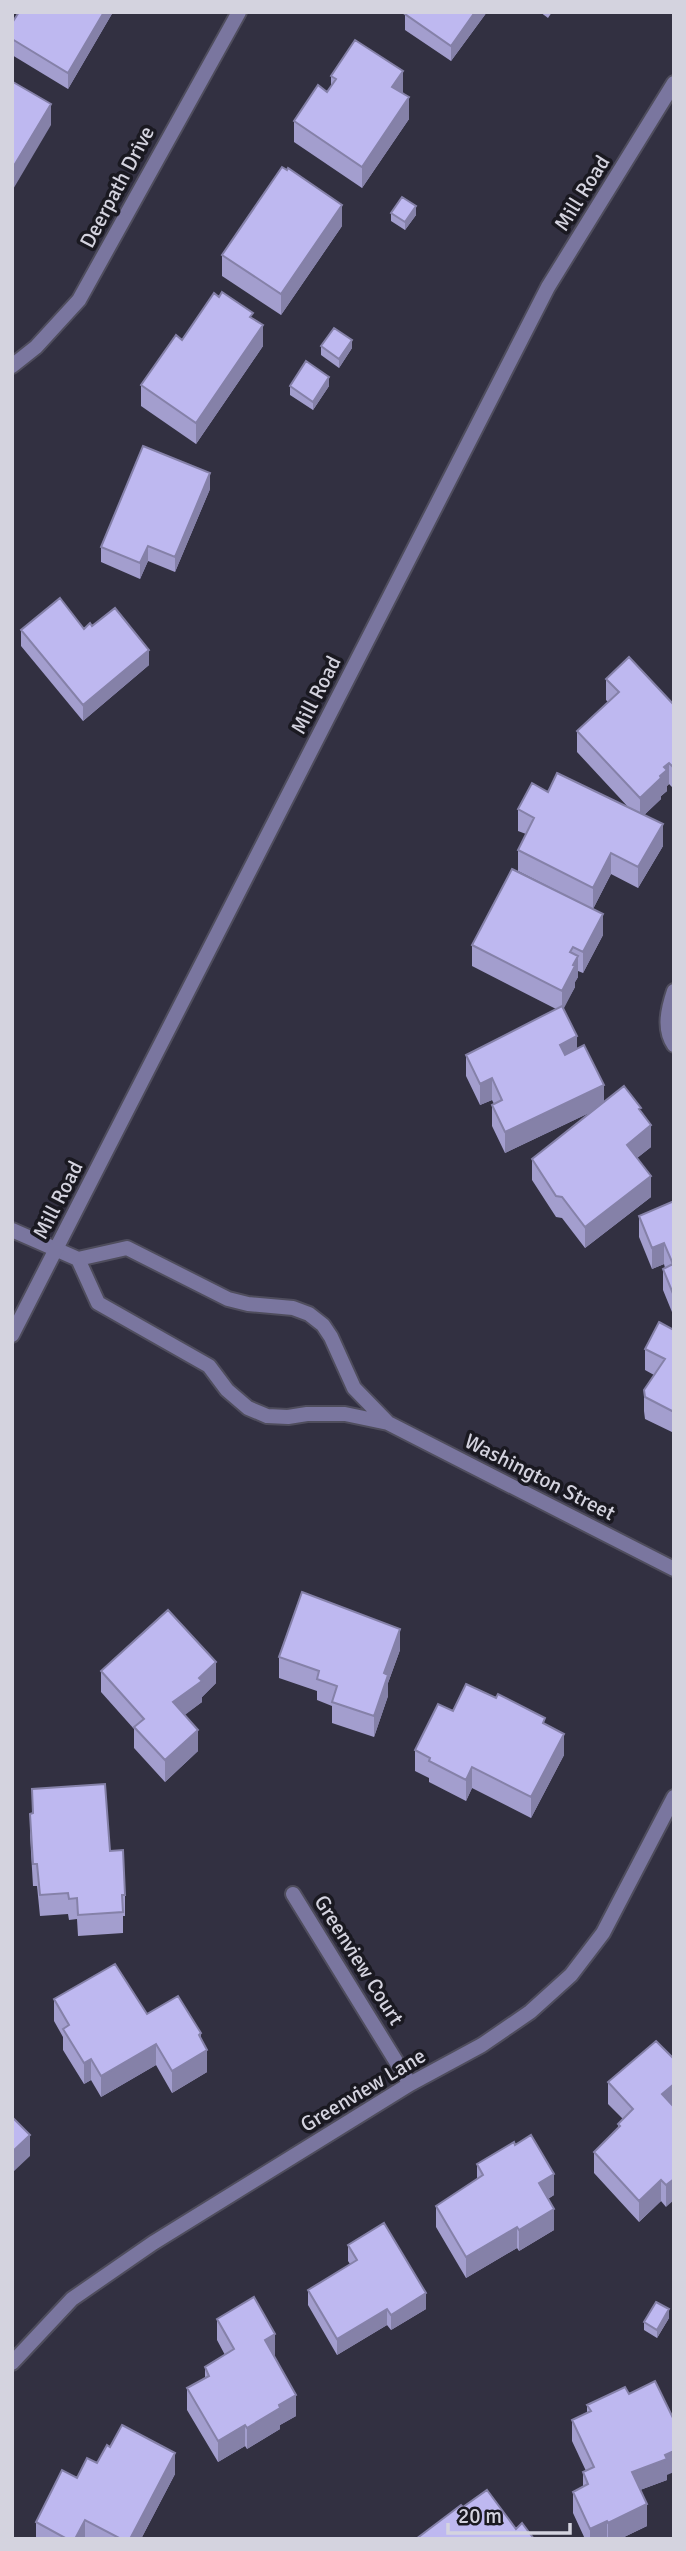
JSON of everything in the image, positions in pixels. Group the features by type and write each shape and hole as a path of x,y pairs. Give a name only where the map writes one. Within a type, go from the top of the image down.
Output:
{"street":[{"name":"Deerpath Drive","path":"12,366 36,347 79,300 239,12"},
{"name":"Mill Road","path":"12,1335 548,286 674,83"},
{"path":"674,991 667,1011 669,1039 674,1045"},
{"path":"12,1230 78,1259"},
{"name":"Washington Street","path":"388,1423 354,1388 331,1337 323,1325 309,1314 293,1308 248,1304 228,1299 127,1248 78,1259 98,1303 209,1366 232,1395 248,1408 267,1416 345,1414 388,1423 674,1569"},
{"name":"Greenview Lane","path":"12,2363 72,2299 153,2243 410,2084 482,2045 530,2012 571,1975 603,1934 674,1797"},
{"name":"Greenview Court","path":"293,1894 410,2084"}],"building":[{"path":"19,12 104,12 68,73 12,39 12,23"},
{"path":"475,12 451,46 405,14"},
{"path":"355,40 403,71 392,87 409,97 362,167 294,121 318,85 327,92 336,79 331,76"},
{"path":"13,82 51,104 12,169 12,84"},
{"path":"282,167 287,170 288,168 342,205 281,294 222,255"},
{"path":"402,197 416,206 405,222 391,213"},
{"path":"222,292 253,313 250,317 263,325 196,423 141,385 176,335 182,340 214,293 219,297"},
{"path":"334,328 352,340 339,359 321,346"},
{"path":"306,361 329,377 313,402 290,386"},
{"path":"143,446 210,473 175,557 148,546 140,563 101,547"},
{"path":"60,598 84,629 115,608 149,650 83,705 21,630"},
{"path":"629,657 674,705 674,768 669,763 664,767 667,770 661,778 640,798 577,731 619,692 606,679"},
{"path":"557,773 663,824 638,867 611,853 593,888 518,850 534,818 518,809 532,783 548,792"},
{"path":"512,869 603,914 583,952 573,947 570,952 578,956 562,991 472,945"},
{"path":"562,1006 577,1036 560,1045 565,1055 584,1045 604,1085 505,1132 492,1105 502,1100 492,1078 480,1084 466,1055"},
{"path":"624,1086 651,1125 627,1145 651,1176 585,1227 562,1197 556,1196 532,1159"},
{"path":"674,1201 674,1296 663,1269 673,1264 664,1243 652,1248 639,1216"},
{"path":"659,1322 674,1330 674,1412 645,1397 644,1390 665,1359 645,1349"},
{"path":"302,1592 400,1629 384,1673 388,1675 374,1716 332,1702 337,1686 317,1679 319,1671 279,1657"},
{"path":"168,1610 216,1662 199,1678 202,1681 173,1702 198,1730 165,1760 134,1727 144,1719 101,1671"},
{"path":"466,1684 496,1698 498,1694 545,1718 543,1723 564,1734 531,1797 472,1767 466,1780 429,1761 430,1758 415,1750 438,1704 453,1711"},
{"path":"105,1784 110,1851 123,1850 123,1912 78,1915 77,1898 69,1899 68,1893 40,1895 37,1864 33,1864 30,1814 33,1813 32,1789"},
{"path":"115,1964 147,2014 178,1996 201,2033 199,2035 207,2050 172,2071 156,2044 101,2076 91,2059 84,2063 63,2029 69,2025 54,1999"},
{"path":"656,2041 674,2059 674,2084 662,2094 674,2107 674,2179 666,2185 661,2180 639,2201 594,2152 633,2109 608,2082"},
{"path":"12,2117 30,2135 12,2152"},
{"path":"531,2135 554,2174 539,2183 554,2209 466,2257 436,2206 483,2175 477,2164"},
{"path":"384,2223 426,2293 391,2315 387,2309 337,2339 308,2290 357,2260 348,2245"},
{"path":"254,2297 275,2334 265,2340 296,2395 247,2428 245,2425 218,2441 187,2388 209,2376 205,2367 234,2349 217,2319"},
{"path":"656,2302 669,2309 657,2330 644,2322"},
{"path":"655,2381 674,2420 674,2451 665,2455 667,2459 632,2472 647,2504 590,2529 573,2492 588,2484 583,2472 594,2467 572,2420 591,2411 587,2405 625,2387 629,2394"},
{"path":"122,2425 175,2453 130,2539 121,2539 85,2520 75,2539 67,2539 36,2522 62,2470 77,2478 87,2458 97,2463"},
{"path":"487,2490 516,2529 522,2523 534,2539 416,2539 461,2505 463,2507"}]}
